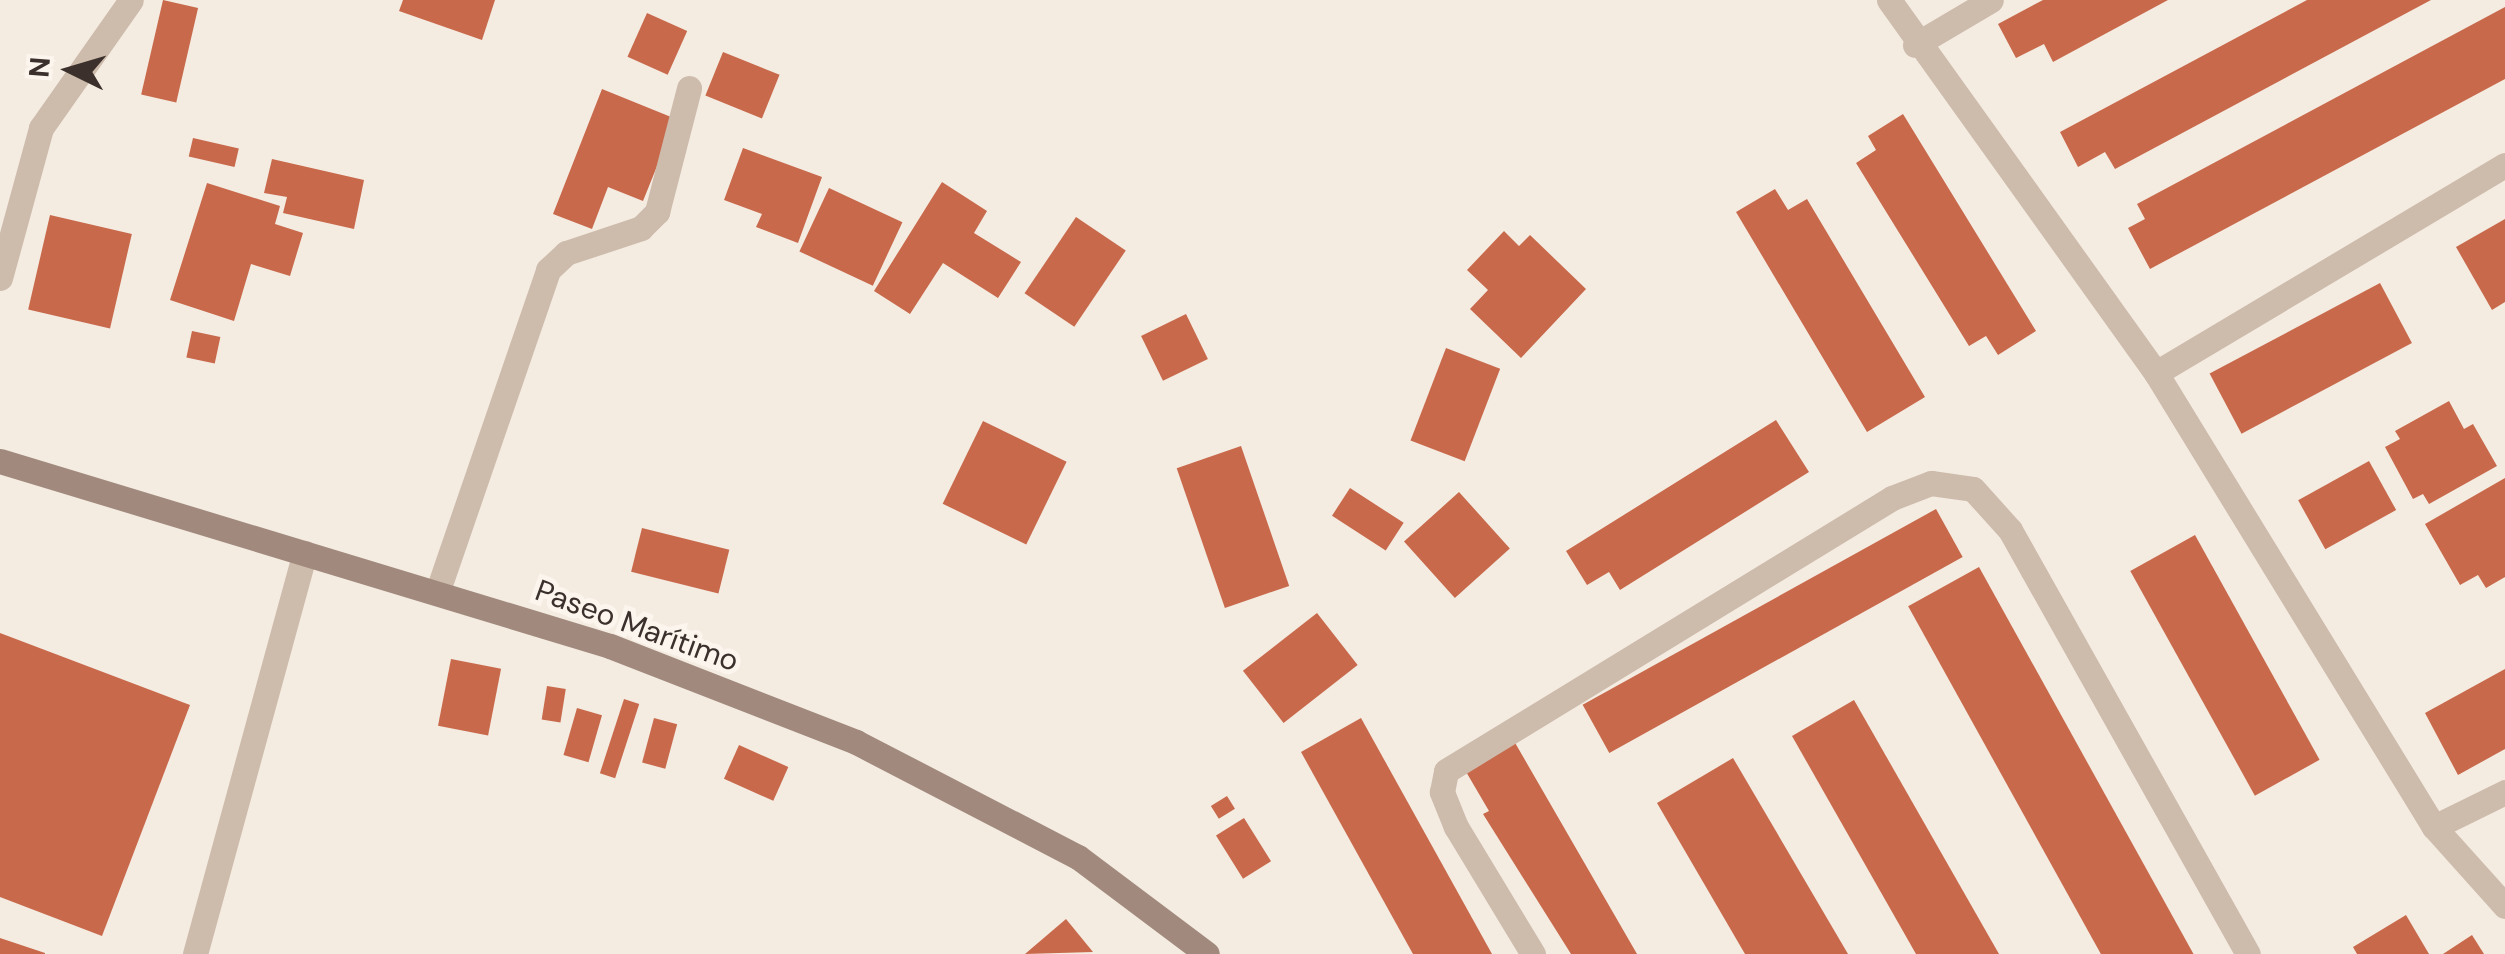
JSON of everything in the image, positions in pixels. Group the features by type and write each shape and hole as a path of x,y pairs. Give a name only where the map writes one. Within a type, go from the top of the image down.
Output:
{"main road":[{"name":"Paseo Marítimo","path":"0,460 610,646 856,742 1078,856 1207,954"}],"street":[{"path":"0,278 40,128 131,0"},
{"path":"1889,0 1915,46 2156,373 2434,827 2505,906"},
{"path":"1915,46 1990,0"},
{"path":"437,593 548,270 566,252 641,228 656,212 688,88"},
{"path":"2156,373 2505,165"},
{"path":"1533,954 1456,827 1442,792 1446,771 1892,498 1932,483 1973,489 2010,530 2248,954"},
{"path":"195,954 305,553"},
{"path":"2434,827 2505,792"}],"building":[{"path":"163,0 198,8 176,103 141,95"},
{"path":"403,0 495,0 482,40 399,11"},
{"path":"2043,0 2168,0 2053,62 2044,44 2016,58 1998,24"},
{"path":"2307,0 2431,0 2115,169 2105,152 2078,167 2060,132"},
{"path":"2505,7 2505,79 2150,269 2128,228 2145,219 2137,204"},
{"path":"647,13 687,31 668,75 627,57"},
{"path":"723,52 780,75 762,118 705,96"},
{"path":"602,89 676,119 643,201 608,187 592,229 553,214"},
{"path":"1903,114 2036,331 1998,355 1986,336 1969,346 1856,163 1876,150 1868,136"},
{"path":"193,138 239,149 235,167 189,157"},
{"path":"743,148 822,177 798,243 756,227 762,214 724,200"},
{"path":"272,159 364,180 354,229 283,213 287,197 264,193"},
{"path":"942,182 987,211 974,233 1021,262 998,298 943,263 910,314 874,291"},
{"path":"207,183 280,206 275,224 303,233 290,276 251,264 234,321 170,300"},
{"path":"829,188 902,222 873,286 799,251"},
{"path":"1775,189 1788,210 1807,199 1925,397 1867,432 1736,212"},
{"path":"50,215 132,234 110,328 28,310"},
{"path":"1076,217 1126,251 1074,327 1025,293"},
{"path":"2505,219 2505,302 2492,310 2456,247"},
{"path":"1504,231 1519,246 1530,235 1586,289 1521,358 1470,309 1488,290 1467,270"},
{"path":"2380,283 2412,343 2242,434 2210,374"},
{"path":"1186,314 1208,359 1163,381 1141,336"},
{"path":"192,331 220,337 215,363 186,357"},
{"path":"1446,348 1500,369 1465,461 1411,440"},
{"path":"2449,401 2464,429 2473,424 2497,466 2429,504 2423,494 2413,499 2385,447 2400,439 2395,431"},
{"path":"1776,420 1809,472 1620,590 1609,572 1587,585 1566,551"},
{"path":"983,421 1067,462 1026,544 943,504"},
{"path":"1241,446 1289,586 1225,608 1177,468"},
{"path":"2369,461 2396,510 2325,549 2298,500"},
{"path":"2505,478 2505,577 2486,588 2478,575 2460,585 2425,524"},
{"path":"1350,488 1404,523 1386,551 1332,516"},
{"path":"1459,492 1510,548 1455,598 1404,542"},
{"path":"1936,509 1963,557 1609,753 1583,705"},
{"path":"642,528 729,550 718,593 631,572"},
{"path":"2195,535 2320,760 2255,796 2130,571"},
{"path":"1979,567 2194,954 2101,954 1908,606"},
{"path":"1317,613 1358,665 1284,723 1243,671"},
{"path":"0,633 190,705 102,936 0,897"},
{"path":"451,659 501,669 488,735 438,726"},
{"path":"2505,669 2505,749 2458,775 2425,713"},
{"path":"547,686 566,689 560,723 542,720"},
{"path":"624,699 639,704 615,778 600,773"},
{"path":"1854,700 1999,954 1916,954 1792,736"},
{"path":"577,708 602,715 588,762 563,755"},
{"path":"654,718 677,724 665,769 642,762"},
{"path":"1361,718 1492,954 1413,954 1301,752"},
{"path":"1514,741 1637,954 1571,954 1483,814 1489,811 1465,770"},
{"path":"739,745 788,767 773,801 724,779"},
{"path":"1733,758 1848,954 1745,954 1657,803"},
{"path":"1227,796 1235,809 1219,819 1211,806"},
{"path":"1244,818 1271,861 1243,879 1216,835"},
{"path":"2406,915 2429,954 2357,954 2353,947"},
{"path":"1066,919 1093,952 1025,954"},
{"path":"2472,935 2484,954 2443,954"},
{"path":"0,938 45,953 45,954 0,954"}]}
